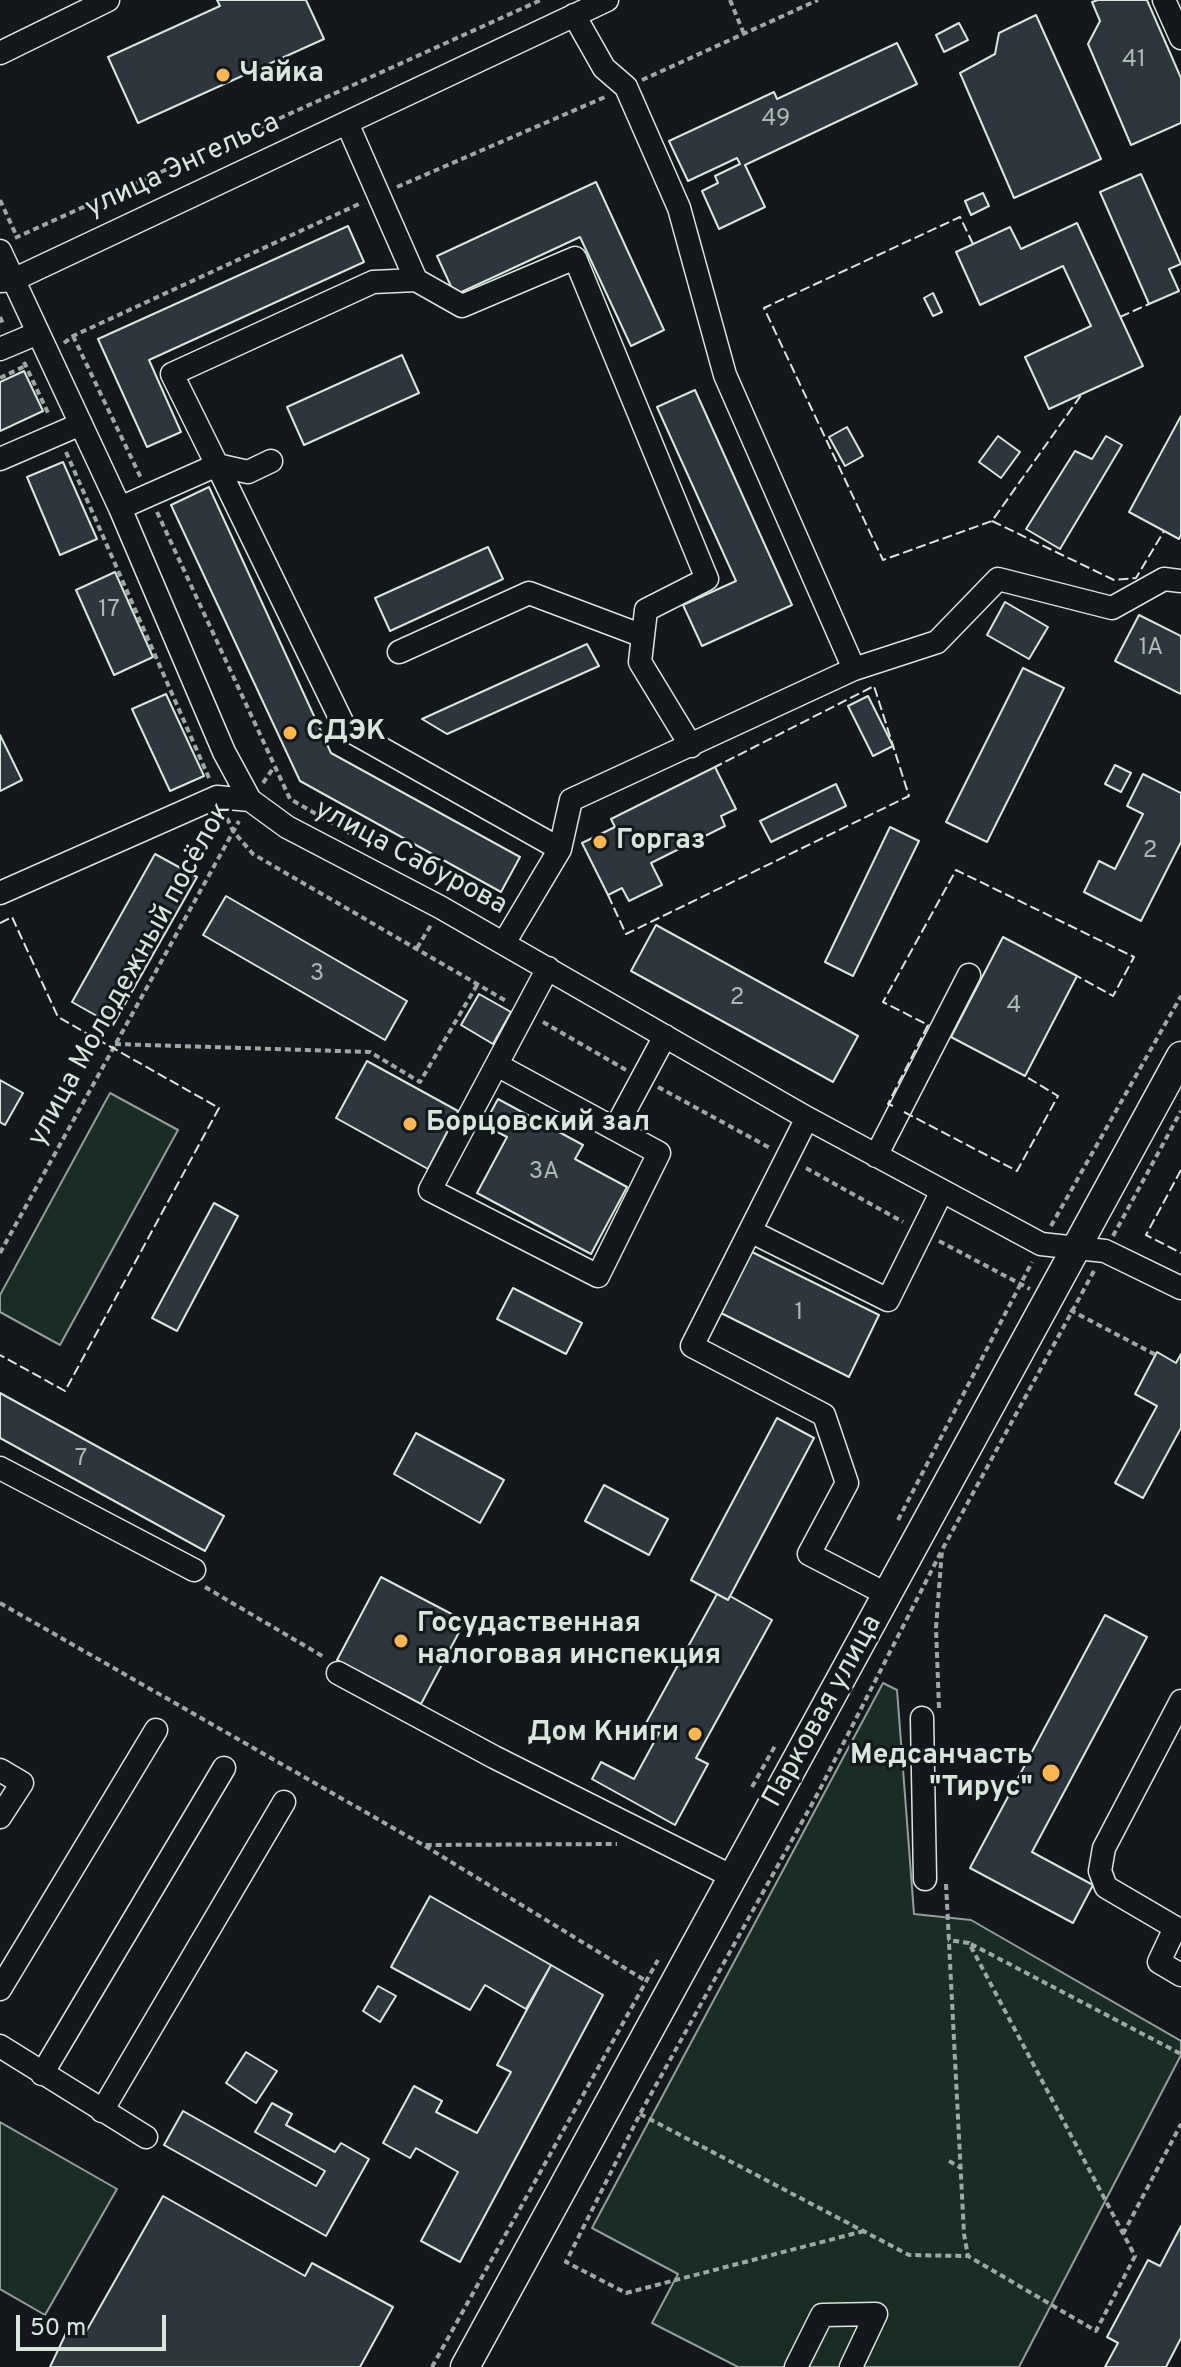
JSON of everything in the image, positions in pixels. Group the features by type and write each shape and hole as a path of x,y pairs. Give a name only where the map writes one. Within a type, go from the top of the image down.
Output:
{"main road":[{"name":"Парковая улица","path":"465,2367 1181,1056"}],"street":[{"path":"0,53 108,0"},
{"name":"улица Энгельса","path":"6,281 607,0"},
{"path":"1164,0 1181,38"},
{"path":"574,15 604,68 626,87 679,208 725,375 854,669"},
{"path":"347,123 416,280"},
{"name":"улица Сабурова","path":"9,243 6,281 49,355 120,508 224,752 250,800 287,827 504,943 807,1118 1041,1244 1105,1251"},
{"path":"560,849 345,728 172,374 373,282 416,280 462,306 575,258 707,579 646,610 640,662 691,746"},
{"path":"0,349 38,333"},
{"path":"0,459 81,424"},
{"path":"120,508 217,465 248,472 271,461"},
{"path":"504,943 560,849 571,800 854,669 937,642 998,579 1112,608 1164,579 1181,581"},
{"path":"399,652 529,593 643,636"},
{"path":"0,893 217,797 250,800"},
{"path":"497,1065 659,1153 598,1276 430,1190 548,968"},
{"path":"876,1156 969,975"},
{"path":"615,1129 665,1036"},
{"path":"807,1118 692,1346 824,1415 847,1483 809,1554 888,1595"},
{"path":"750,1231 888,1300 942,1191"},
{"path":"1105,1251 1181,1288"},
{"path":"0,1468 194,1570"},
{"path":"338,1673 494,1757 733,1877"},
{"path":"1181,1701 1104,1848 1100,1871 1106,1887 1178,1930 1159,1962 1181,1975"},
{"path":"931,1720 935,1878"},
{"path":"0,1989 156,1730"},
{"path":"42,2074 224,1768"},
{"path":"0,1770 22,1783 0,1817"},
{"path":"102,2111 284,1802"},
{"path":"0,2046 146,2137"},
{"path":"804,2367 796,2367 822,2315 876,2314 851,2367"}],"path":[{"path":"0,200 9,243 540,0"},
{"path":"730,0 744,34"},
{"path":"0,378 49,355 73,336 380,194 818,0"},
{"name":"улица Молодежный посёлок","path":"0,1253 250,800"},
{"path":"115,1044 370,1052 420,1082 478,985"},
{"path":"893,1530 1041,1244 1181,996"},
{"path":"864,2231 626,2293 566,2262 640,2114 818,1793 942,1550 1181,1111"},
{"path":"931,1720 942,1550"},
{"path":"0,1603 423,1845 646,1981"},
{"path":"749,1792 779,1738"},
{"path":"423,1845 623,1844"},
{"path":"935,1878 948,1940 964,2234 968,2256"},
{"path":"948,1940 969,1943 1181,2054"},
{"path":"640,2114 909,2255 968,2256 1096,2331 1135,2256 969,1943"},
{"path":"432,2367 660,1955"},
{"path":"1123,2234 1181,2124"},
{"path":"949,2161 962,2169"}],"green space":[{"path":"110,1093 178,1130 60,1345 0,1312 0,1295"},
{"path":"883,1683 897,1690 914,1914 971,1920 1181,2041 1181,2055 1019,2367 738,2367 652,2323 678,2274 592,2228"},
{"path":"0,2122 117,2189 45,2315 0,2289"}],"building":[{"path":"217,0 306,0 324,39 138,123 108,57 220,6"},
{"path":"1147,0 1181,78 1181,123 1131,145 1088,44 1100,21 1092,2"},
{"path":"1036,15 1101,159 1014,198 960,73 995,54 999,33"},
{"path":"959,23 968,40 944,52 936,35"},
{"path":"897,43 917,84 745,165 765,207 719,229 702,191 718,183 715,176 740,164 737,158 688,181 669,141 774,92 777,99"},
{"path":"1141,174 1181,264 1169,269 1179,291 1149,304 1100,192"},
{"path":"596,182 664,330 631,346 580,237 455,295 437,256"},
{"path":"983,193 989,206 971,215 965,201"},
{"path":"1077,223 1143,366 1049,409 1025,357 1091,326 1063,266 980,305 956,252 1010,227 1021,249"},
{"path":"348,226 364,262 149,360 181,432 147,447 98,339"},
{"path":"933,293 942,312 933,316 924,298"},
{"path":"402,355 419,393 304,445 287,407"},
{"path":"24,371 43,411 0,431 0,382"},
{"path":"695,390 792,605 702,646 683,605 736,581 657,407"},
{"path":"1181,416 1181,535 1179,539 1129,512"},
{"path":"847,427 863,456 845,466 829,437"},
{"path":"998,436 1020,452 1001,478 979,462"},
{"path":"1106,436 1122,445 1060,549 1026,529 1075,451 1092,459"},
{"path":"63,462 97,539 60,555 27,477"},
{"path":"209,487 331,753 520,857 501,892 300,781 171,505"},
{"path":"488,547 503,579 390,631 375,598"},
{"path":"115,572 153,657 114,675 76,590"},
{"path":"1005,602 1048,627 1029,659 987,635"},
{"path":"1139,615 1181,636 1181,694 1115,661"},
{"path":"587,644 599,666 447,734 422,719"},
{"path":"1023,668 1064,688 987,842 946,822"},
{"path":"166,694 204,776 170,791 132,709"},
{"path":"868,696 893,746 873,756 848,706"},
{"path":"0,735 22,780 0,791"},
{"path":"1115,765 1131,773 1121,792 1105,784"},
{"path":"715,767 736,809 721,816 725,826 651,863 662,885 629,901 622,888 608,895 582,843 615,827 611,819"},
{"path":"1143,774 1181,793 1181,842 1141,921 1084,892 1099,861 1115,869 1143,814 1127,806"},
{"path":"836,784 846,806 771,842 760,821"},
{"path":"890,827 919,841 853,976 825,962"},
{"path":"155,854 197,877 113,1025 72,1002"},
{"path":"226,896 407,1001 385,1040 203,935"},
{"path":"656,925 858,1036 833,1082 631,971"},
{"path":"1003,937 1077,976 1025,1076 951,1037"},
{"path":"479,994 511,1012 493,1044 461,1025"},
{"path":"367,1061 458,1111 428,1169 336,1118"},
{"path":"0,1080 23,1093 5,1125 0,1122"},
{"path":"498,1099 583,1145 575,1159 627,1187 591,1254 477,1193 507,1137 484,1125"},
{"path":"214,1203 238,1216 177,1331 152,1318"},
{"path":"750,1251 879,1315 849,1377 719,1312"},
{"path":"513,1288 582,1323 566,1354 497,1319"},
{"path":"1157,1352 1176,1363 1181,1354 1181,1428 1143,1498 1115,1483 1157,1406 1135,1394"},
{"path":"0,1393 224,1516 205,1551 0,1438"},
{"path":"777,1418 814,1438 728,1600 691,1580"},
{"path":"416,1433 504,1480 480,1523 394,1474"},
{"path":"604,1485 668,1519 649,1555 585,1521"},
{"name":"Госудаственная налоговая инспекция","path":"381,1577 465,1621 421,1704 337,1660"},
{"path":"717,1594 728,1600 730,1596 772,1620 696,1758 708,1764 675,1825 592,1779 601,1762 634,1779 659,1733 645,1725"},
{"path":"1105,1615 1147,1637 1032,1852 1093,1885 1073,1923 970,1868"},
{"path":"430,1896 551,1965 526,2009 485,1985 470,2010 391,1967"},
{"path":"551,1965 603,1995 460,2262 421,2241 458,2172 416,2148 410,2158 383,2143 414,2086 442,2101 436,2112 477,2133 511,2072 497,2065"},
{"path":"378,1986 396,1996 380,2022 363,2011"},
{"path":"246,2052 277,2071 256,2103 226,2083"},
{"path":"272,2103 292,2114 286,2125 335,2152 341,2143 369,2159 326,2236 164,2145 183,2111 316,2186 325,2171 255,2132"},
{"path":"163,2196 305,2276 312,2263 393,2307 360,2367 50,2367 68,2329 83,2337"},
{"path":"1181,2226 1181,2338 1166,2367 1105,2367 1118,2343 1107,2337 1148,2260 1160,2266"}],"fence":[{"path":"973,244 960,217 764,308 883,560 992,521 1082,394"},
{"path":"1120,317 1149,304"},
{"path":"992,521 1114,580 1136,578 1164,531"},
{"path":"608,895 626,934 909,796 874,686 715,767"},
{"path":"893,1106 888,1104 928,1025 883,1002 956,870 1134,957 1113,996 1077,976"},
{"path":"0,923 12,917 58,1017 219,1108 65,1391 0,1355"},
{"path":"904,1112 1017,1171 1058,1096 1025,1076"},
{"path":"1181,1170 1146,1235 1181,1253"}],"place":[{"name":"Чайка","path":"223,75"},
{"name":"СДЭК","path":"290,733"},
{"name":"Горгаз","path":"600,842"},
{"name":"Борцовский зал","path":"410,1124"},
{"name":"Госудаственная налоговая инспекция","path":"401,1641"},
{"name":"Дом Книги","path":"695,1734"},
{"name":"Медсанчасть \"Тирус\"","path":"1051,1773"}]}
